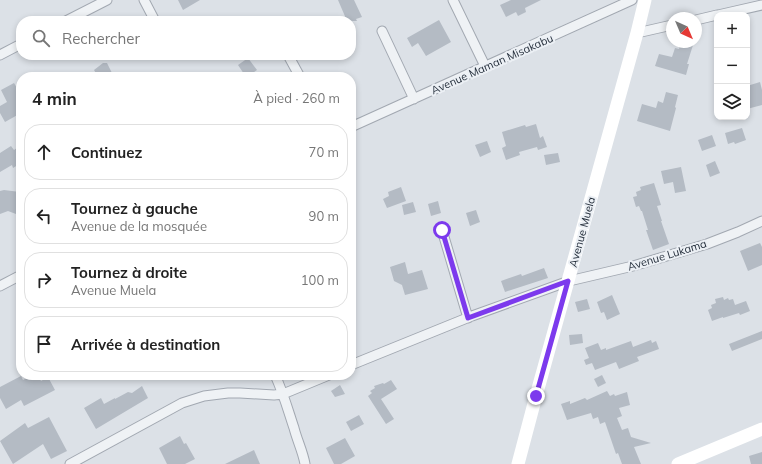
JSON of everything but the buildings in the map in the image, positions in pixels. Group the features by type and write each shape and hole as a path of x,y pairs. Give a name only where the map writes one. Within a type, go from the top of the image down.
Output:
{"street":[{"path":"76,16 107,0"},
{"path":"144,0 152,16"},
{"path":"453,0 485,66"},
{"name":"Avenue Maman Misakabu","path":"356,125 632,0"},
{"name":"Avenue Muela","path":"518,464 645,0"},
{"path":"731,12 762,5"},
{"path":"702,19 714,16"},
{"path":"637,33 666,26"},
{"path":"382,31 414,99"},
{"path":"0,55 16,47"},
{"path":"291,60 297,72"},
{"name":"Avenue Lukama","path":"356,363 468,318 568,281 633,266 707,244 762,221"},
{"path":"442,230 468,318"},
{"path":"0,286 16,278"},
{"path":"277,380 284,394 294,429 304,456 305,464"},
{"path":"70,464 182,403 204,396 228,393 247,393 274,396 284,394 317,380"},
{"path":"678,464 762,429"}],"route":[{"path":"442,230 468,318 568,281 536,396"}]}
